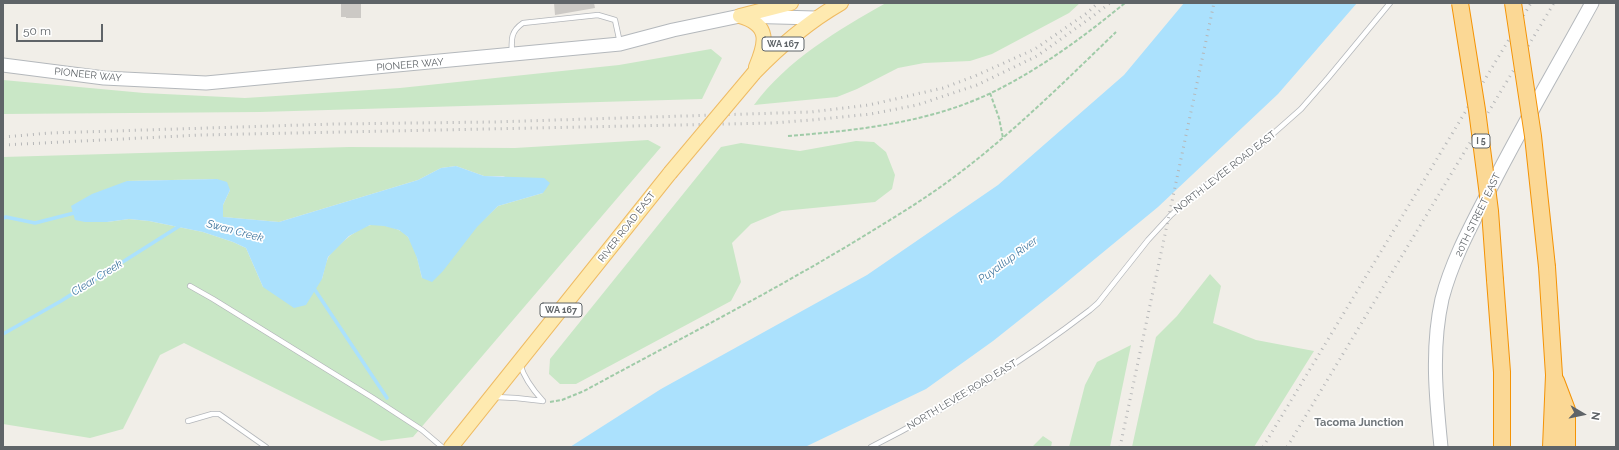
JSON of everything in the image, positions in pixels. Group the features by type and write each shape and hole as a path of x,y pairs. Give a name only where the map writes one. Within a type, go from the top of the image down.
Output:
{"highway":[{"name":"I 5","path":"1460,3 1477,110 1490,211 1502,372 1502,447"},
{"path":"1513,3 1533,136 1547,267 1554,375 1551,447"},
{"path":"1554,375 1567,410 1567,447"}],"main road":[{"path":"740,16 791,3"},
{"name":"WA 167","path":"815,18 841,3"},
{"name":"20TH STREET EAST","path":"1441,447 1436,396 1435,356 1442,299 1451,270 1464,240 1507,156 1592,3"},
{"path":"740,16 754,21 763,33 764,41 762,52 754,73"},
{"name":"PIONEER WAY","path":"3,65 104,78 206,83 620,44 673,30 740,16 815,18"},
{"name":"RIVER ROAD EAST","path":"451,447 670,173 754,73 776,50 815,18"}],"lane":[{"name":"NORTH LEVEE ROAD EAST","path":"871,447 911,427 990,381 1090,310 1098,303 1148,240 1171,215 1198,191 1266,140 1301,109 1390,3"},
{"path":"512,55 512,34 516,28 523,23 598,15 615,20 620,44"},
{"path":"190,286 374,398 422,430 442,447"},
{"path":"520,362 529,384 543,401"},
{"path":"491,397 543,401"},
{"path":"188,421 212,414 219,414 266,447"}],"path":[{"path":"788,136 880,127 921,118 956,107 1002,88 1044,63 1125,3"},
{"path":"543,401 554,402 562,400 584,390 802,273 906,210 946,183 1003,138 1116,32"},
{"path":"990,93 999,118 1003,138"}],"green space":[{"path":"886,3 1080,3 1069,13 992,54 970,61 924,63 898,68 857,89 837,97 754,105 782,74 814,47"},
{"path":"711,49 722,58 702,99 260,112 3,114 3,80 144,93 245,98 400,88 619,65"},
{"path":"648,140 661,147 413,437 381,441 184,343 160,355 123,429 90,438 3,424 3,157 349,147 515,148","holes":["456,166 484,176 503,176 543,193 498,206 422,278 411,241 401,231 386,226 366,226 347,238 328,258 322,279 263,287 246,248 233,242 203,232 149,221 129,219 107,222 127,181 217,179 230,190 223,205 223,217 279,222 418,180 441,168"]},
{"path":"856,141 874,142 886,152 895,175 892,189 875,202 782,211 751,224 732,243 741,282 731,301 576,384 560,384 549,374 550,359 721,147 741,143 800,151"},
{"path":"1210,274 1221,286 1213,323 1256,340 1314,351 1254,447 1132,447 1156,337 1177,316"},
{"path":"1131,345 1110,447 1069,447 1085,385 1097,362"},
{"path":"1043,436 1052,442 1051,447 1032,447"}],"water":[{"name":"Puyallup River","path":"1184,3 1357,3 1278,94 1158,207 993,341 926,389 805,447 570,447 661,389 867,275 998,185 1124,75"},
{"path":"456,166 484,176 544,178 550,183 543,193 498,206 477,227 443,271 432,282 422,278 417,258 408,237 399,230 384,226 370,225 349,236 328,257 322,279 306,305 294,308 263,287 246,248 233,242 203,232 149,221 129,219 107,222 85,222 75,220 71,206 92,194 127,181 217,179 227,182 230,190 223,205 223,217 279,222 418,180 441,168"}],"building":[{"path":"341,3 361,3 361,18 341,17"},
{"path":"554,3 594,3 595,8 555,15"}],"waterway":[{"name":"Swan Creek","path":"3,218 6,217 35,223 78,212"},
{"name":"Clear Creek","path":"3,334 61,301 181,225"},
{"name":"Swan Creek","path":"313,287 387,398"}],"railway":[{"path":"3,137 50,133 334,124 493,122 811,112 869,105 943,88 975,76 1035,49 1087,13 1098,3"},
{"path":"3,145 201,135 772,123 871,114 917,105 977,85 1037,56 1110,3"},
{"path":"1120,447 1214,3"},
{"path":"1263,447 1531,3"},
{"path":"1287,447 1554,3"}],"district":[{"name":"Tacoma Junction","path":"1359,423"}]}
